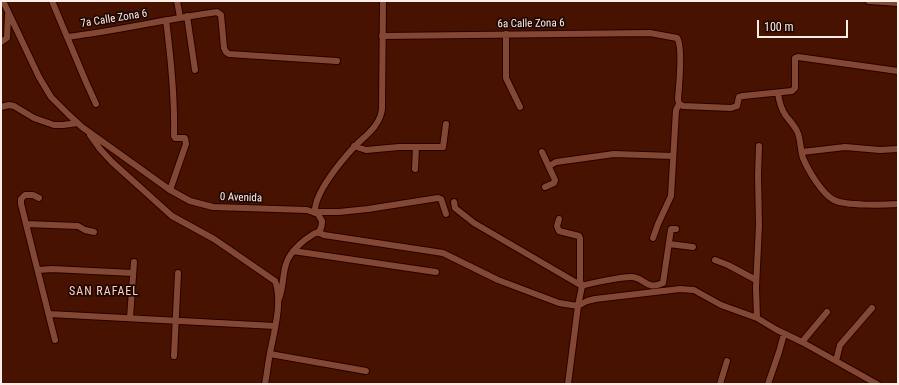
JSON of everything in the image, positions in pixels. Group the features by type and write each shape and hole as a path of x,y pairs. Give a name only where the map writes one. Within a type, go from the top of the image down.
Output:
{"street":[{"name":"0 Avenida","path":"3,1 46,90 80,125 112,162 166,211 214,239 272,278 276,283 278,301 276,326 265,384"},
{"path":"52,1 96,104"},
{"path":"177,1 180,17"},
{"path":"383,1 382,109 380,119 354,146 323,190 316,204 315,212 320,216 322,221 322,225 318,232 324,235 443,253 498,280 559,303 578,306 595,299 685,288 694,290 721,305 757,318 877,384"},
{"path":"869,1 898,3"},
{"name":"7a Calle Zona 6","path":"67,37 111,31 180,17 217,12 219,13 226,52 231,54 337,61"},
{"path":"1,42 7,38 8,14"},
{"path":"187,16 195,70"},
{"path":"166,20 172,69 175,116 174,136 175,138 185,138 186,144 170,190"},
{"name":"6a Calle Zona 6","path":"382,36 650,33 674,37 680,42 679,104"},
{"path":"506,34 506,78 520,107"},
{"path":"653,238 670,198 676,110 679,104 683,106 731,108 737,106 739,97 790,91 794,89 795,59 798,57 898,71"},
{"path":"778,93 782,109 797,131 802,152 815,179 832,199 867,204 898,204"},
{"path":"1,107 9,105 14,106 34,118 54,125 80,125"},
{"path":"354,146 366,150 443,147 446,124"},
{"name":"0 Avenida","path":"80,125 170,190 190,202 213,207 339,212 438,198 441,199 446,214"},
{"path":"757,318 756,280 759,225 759,146"},
{"path":"802,152 845,147 880,150 898,149"},
{"path":"415,169 416,148"},
{"path":"542,152 555,178 555,182 545,187"},
{"path":"549,166 556,162 614,154 673,156"},
{"path":"39,198 26,195 21,199 21,204 55,340"},
{"path":"454,202 455,208 474,223 582,286 631,277 639,279 648,285 662,284 664,281 671,229 676,229"},
{"path":"559,219 557,226 559,231 580,237 580,278 582,286 568,384"},
{"path":"26,224 78,226 85,230 94,232"},
{"name":"0 Avenida","path":"278,301 282,291 287,261 293,251 318,232"},
{"path":"669,244 693,247"},
{"path":"293,251 436,272"},
{"path":"715,260 728,265 756,280"},
{"path":"130,318 134,262"},
{"path":"38,270 52,269 133,274"},
{"path":"174,356 178,273"},
{"path":"836,361 840,345 872,308"},
{"path":"802,342 827,312"},
{"path":"49,314 276,326"},
{"path":"768,384 784,334"},
{"path":"270,354 366,371"},
{"path":"720,384 726,361"}],"district":[{"name":"SAN RAFAEL","path":"104,292"}]}
